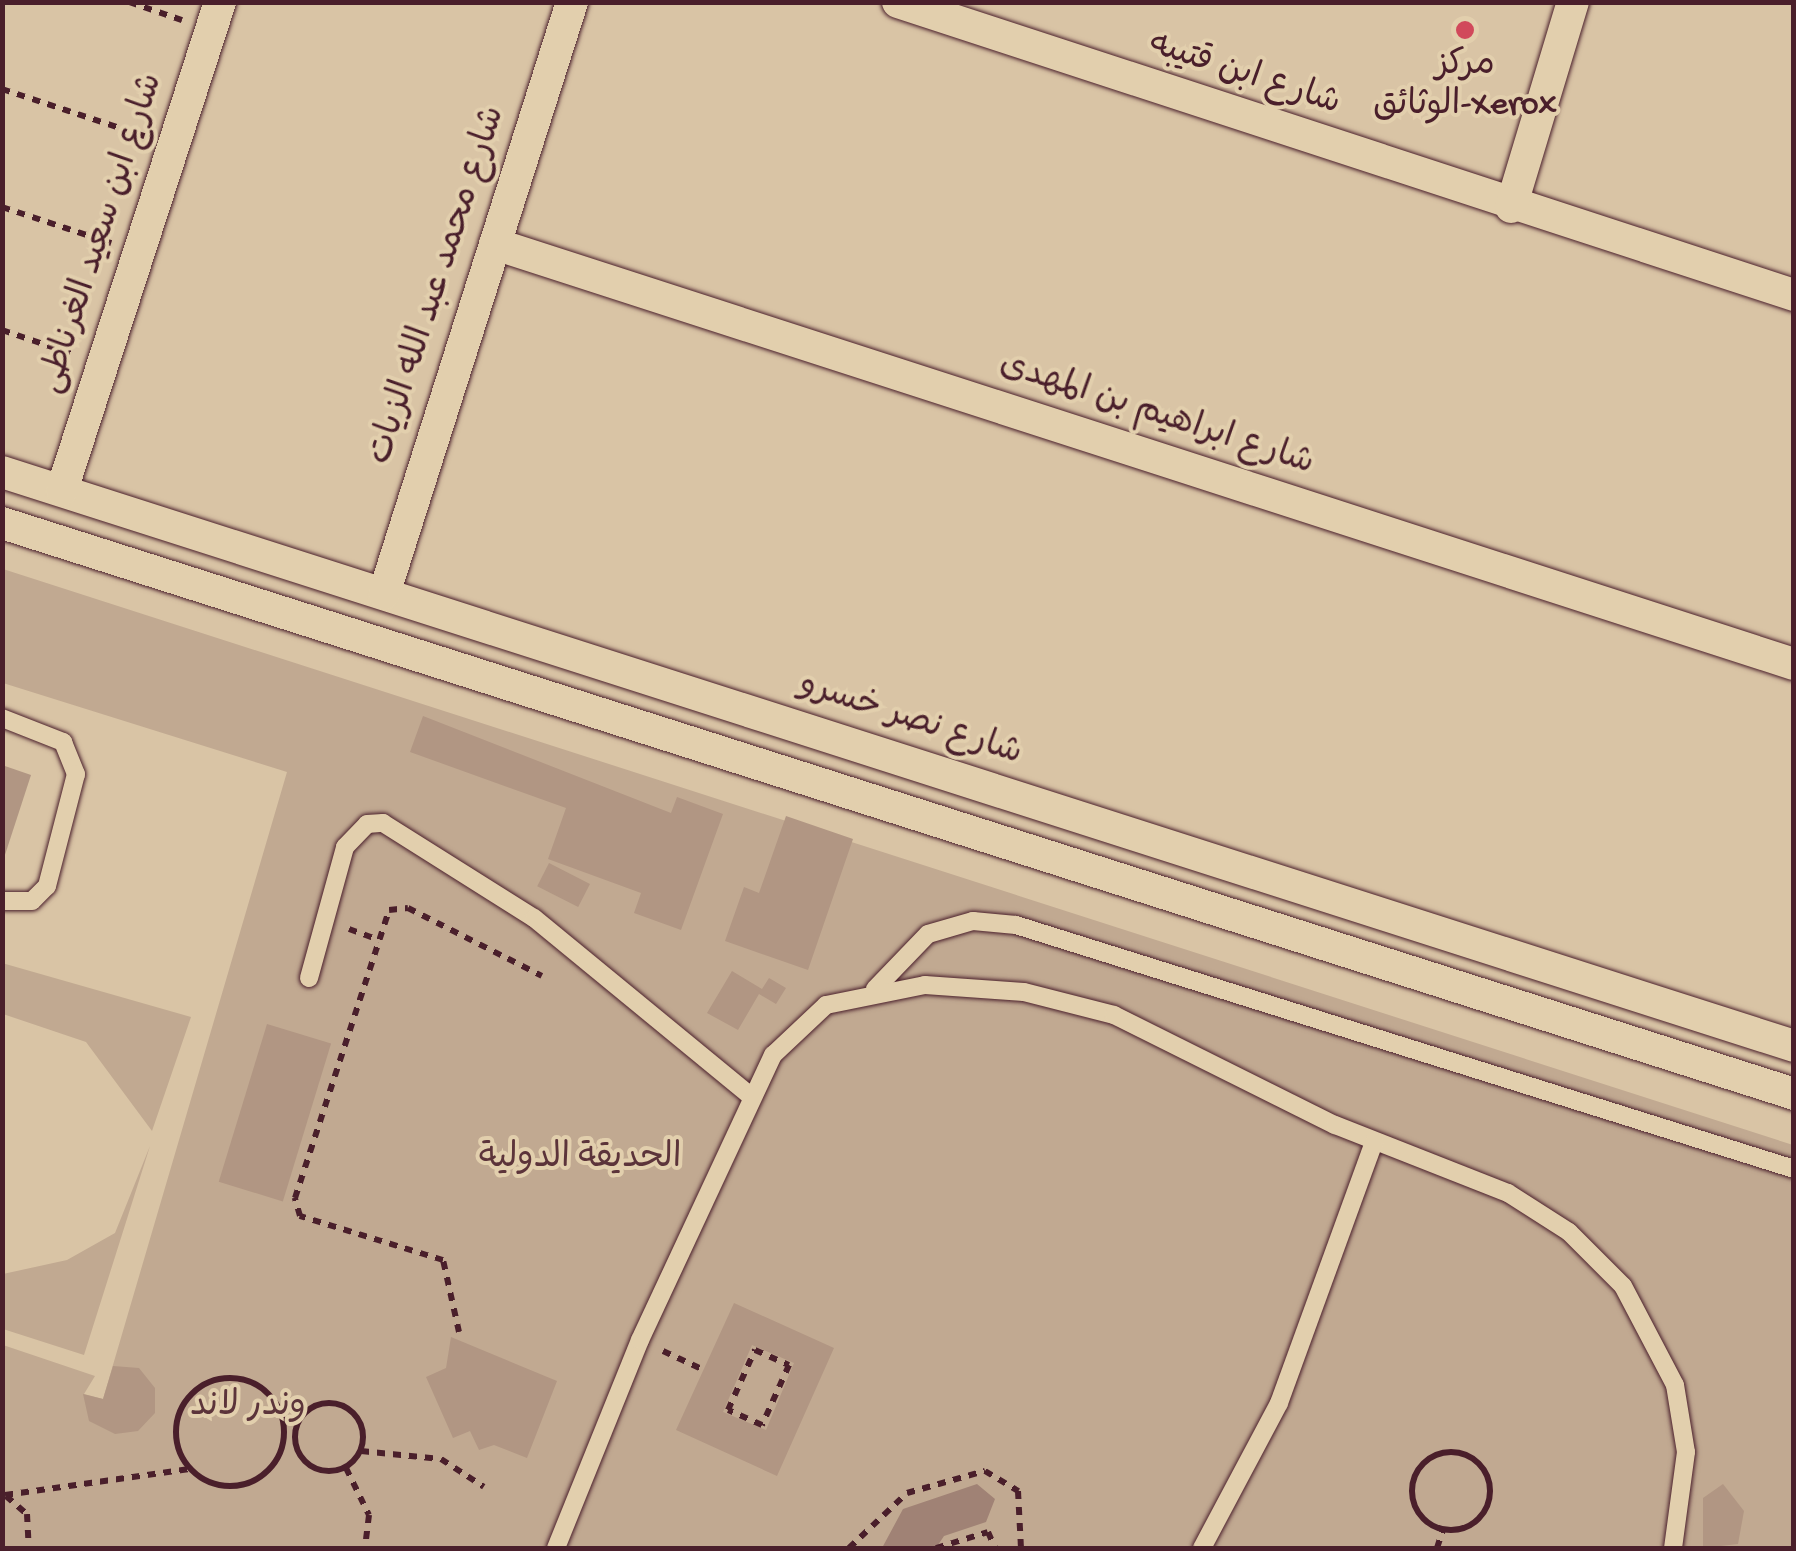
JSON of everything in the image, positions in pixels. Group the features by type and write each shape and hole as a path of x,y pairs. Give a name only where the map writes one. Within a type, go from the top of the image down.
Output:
{"street":[{"name":"شارع محمد عبد الله الزيات","path":"384,594 572,2"},
{"name":"شارع ابن قتيبه","path":"898,2 1511,207 1794,295"},
{"path":"1511,207 1573,2"},
{"name":"شارع ابن سعيد الغرناطى","path":"62,490 216,16"},
{"name":"شارع ابراهيم بن المهدى","path":"494,244 1794,664"},
{"name":"شارع نصر خسرو","path":"2,472 1794,1046"},
{"path":"2,523 1794,1094"}],"lane":[{"path":"2,718 63,742 76,774 47,886 32,901 2,901"},
{"path":"309,978 345,847 366,824 383,824 534,918 752,1097"},
{"path":"874,990 928,934 973,921 1016,925 1794,1169"},
{"path":"556,1548 640,1340 752,1097 804,1020 874,990 974,986 1114,1015 1374,1142 1540,1211 1623,1286 1661,1350 1683,1421 1686,1483 1673,1548"},
{"path":"1202,1548 1279,1403 1374,1142"}],"path":[{"path":"129,2 216,16"},
{"path":"2,89 174,146"},
{"path":"2,207 139,252"},
{"path":"2,330 103,364"},
{"path":"459,1332 443,1260 300,1216 295,1198 389,910 408,908 542,976"},
{"path":"640,1340 704,1370"},
{"path":"754,1350 789,1365 762,1425 728,1410 737,1385 754,1350"},
{"path":"4,1494 191,1470 220,1484 254,1482 283,1449 285,1426 267,1390 248,1380 208,1382 177,1421 191,1470"},
{"path":"312,1407 347,1407 362,1427 361,1450 346,1468 312,1468 296,1450 296,1426 312,1407"},
{"path":"285,1426 296,1426"},
{"path":"361,1450 442,1459 484,1487"},
{"path":"1459,1452 1484,1470 1490,1500 1472,1524 1442,1529 1418,1512 1412,1482 1429,1458 1459,1452"},
{"path":"346,1468 369,1515 365,1548"},
{"path":"848,1548 908,1493 985,1471 1018,1491 1021,1548"},
{"path":"4,1494 27,1514 29,1548"},
{"path":"1436,1548 1442,1529"},
{"path":"936,1548 988,1532 996,1548"}],"green space":[{"name":"الحديقة الدولية","path":"3,569 1793,1145 1793,1548 3,1548 3,1345 95,1376 84,1394 103,1399 287,772 3,683"},
{"path":"2,963 191,1017 152,1131 86,1042 3,1014"},
{"path":"150,1146 84,1355 3,1329 3,1274 67,1260 115,1233"}],"shaded area":[{"path":"977,1484 995,1499 986,1522 944,1536 936,1548 882,1548 903,1509"}],"building":[{"path":"423,716 671,813 677,797 723,814 681,930 634,913 641,893 548,859 566,808 410,752"},
{"path":"2,765 31,775 3,861 2,861"},
{"path":"786,816 853,839 808,970 725,941 744,887 759,893"},
{"path":"549,863 590,884 578,907 537,886"},
{"path":"732,971 762,989 769,978 786,988 776,1004 759,994 738,1030 707,1013"},
{"path":"267,1024 331,1044 283,1201 219,1182"},
{"path":"734,1303 834,1348 777,1476 676,1430","holes":["752,1345 794,1363 766,1430 723,1412"]},
{"path":"451,1337 557,1381 527,1458 494,1445 479,1450 470,1431 453,1438 426,1377 446,1368"},
{"path":"113,1366 139,1368 155,1388 155,1413 138,1431 115,1434 89,1421 83,1394 103,1399"},
{"path":"1723,1484 1744,1511 1738,1544 1703,1548 1703,1498"}],"place":[{"name":"مركز الوثائق-Xerox","path":"1465,30"}],"park label":[{"name":"وندر لاند","path":"248,1408"}]}
